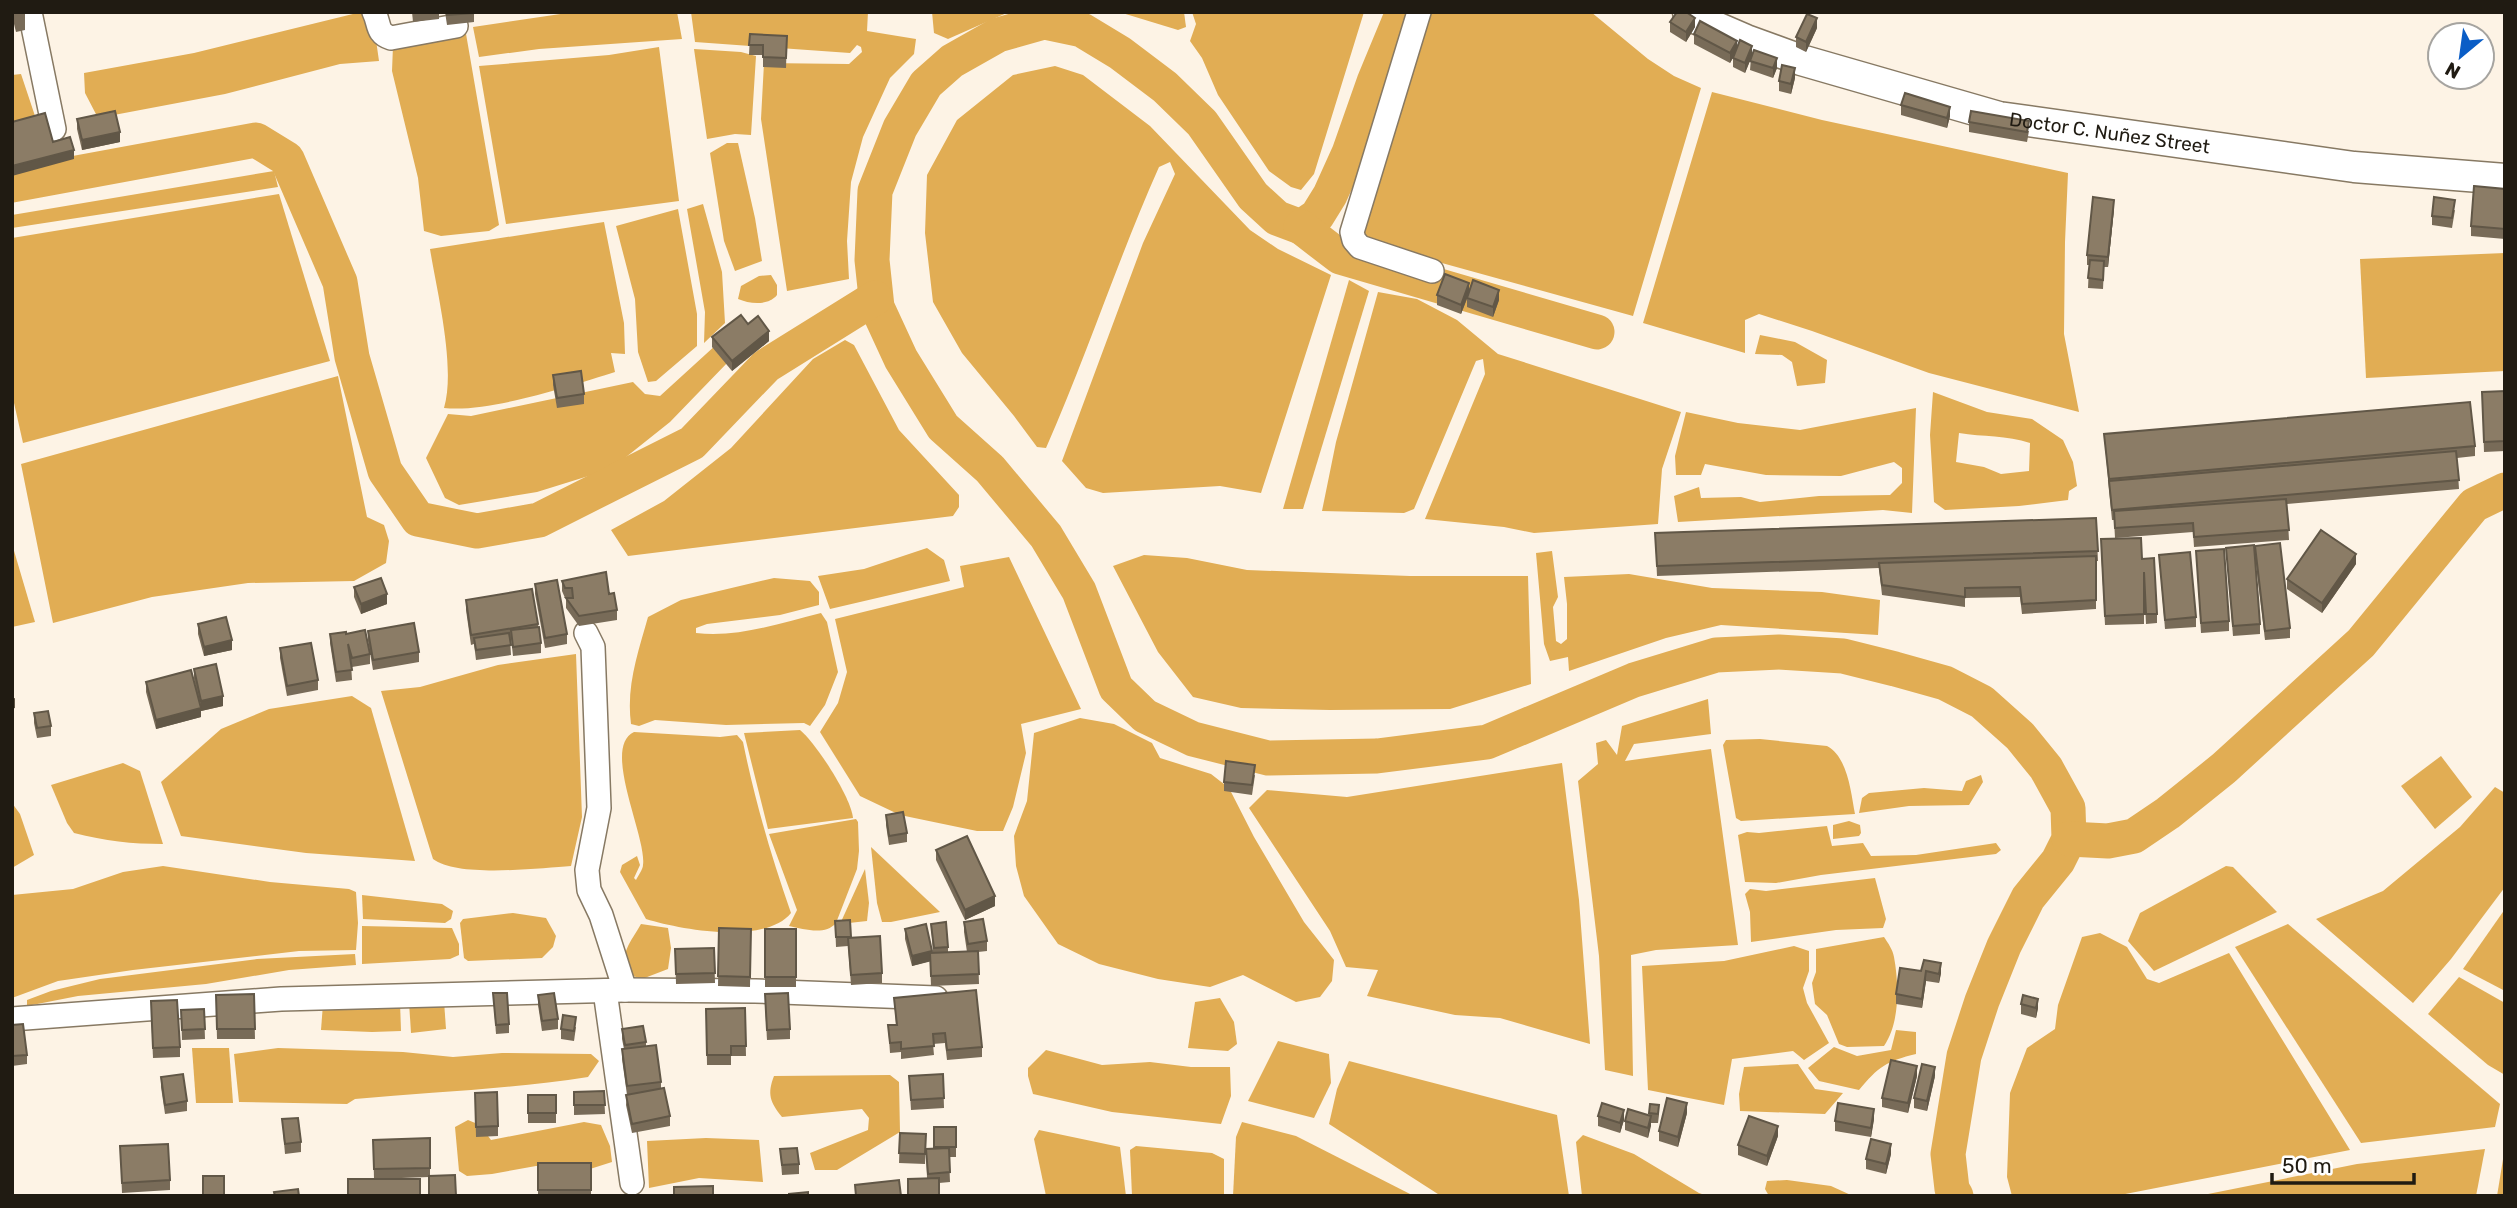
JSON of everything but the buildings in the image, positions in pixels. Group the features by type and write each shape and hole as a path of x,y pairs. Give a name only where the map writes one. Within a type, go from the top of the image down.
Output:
{"main road":[{"name":"Doctor C. Nuñez Street","path":"1688,12 1695,18 1746,40 1801,60 1999,117 2354,167 2505,179"}],"street":[{"path":"30,12 54,130"},
{"path":"374,12 378,29 391,38 456,26"},
{"path":"1419,12 1352,232 1360,247 1432,271"},
{"path":"586,633 593,646 599,808 587,870 589,890 601,915 615,990 632,1183"},
{"path":"12,1019 281,999 615,990 755,991 954,998"}],"shaded area":[{"path":"361,12 372,12 379,61 340,64 225,94 98,118 85,93 84,73 194,53"},
{"path":"574,12 677,12 682,39 539,49 479,57 473,27"},
{"path":"691,12 868,12 867,31 916,39 914,54 890,78 863,137 851,182 847,241 849,279 787,291 761,119 764,63 849,64 862,52 861,47 857,45 850,53 695,42"},
{"path":"932,12 1009,12 948,39 934,33"},
{"path":"1119,12 1184,12 1186,27 1178,30"},
{"path":"1192,12 1364,12 1314,174 1301,190 1291,187 1269,171 1218,95 1202,58 1190,41 1196,24"},
{"path":"1431,12 1591,12 1648,59 1674,76 1701,88 1633,316 1366,242 1362,233"},
{"path":"465,28 499,225 489,231 441,236 424,231 418,178 392,71 393,46"},
{"path":"659,47 679,201 506,224 479,66 609,55"},
{"path":"694,49 741,52 756,56 751,135 735,134 707,139"},
{"path":"1055,66 1083,75 1150,126 1250,230 1278,249 1331,275 1261,493 1220,486 1103,493 1086,488 1062,461 1143,243 1175,174 1170,162 1159,167 1046,448 1037,447 962,353 933,302 925,233 927,175 957,120 1013,75"},
{"path":"21,74 36,119 12,144 12,75"},
{"path":"1712,92 1822,120 2068,173 2064,334 2079,412 1929,373 1759,314 1745,320 1745,353 1643,323"},
{"path":"727,143 738,143 762,261 735,271 724,241 710,153"},
{"path":"274,171 278,187 12,228 12,215"},
{"path":"279,194 330,361 23,443 12,394 12,238"},
{"path":"703,204 722,272 725,323 704,343 705,312 687,209"},
{"path":"678,209 697,314 697,346 656,381 648,382 638,352 635,299 616,226"},
{"path":"604,222 624,323 625,354 611,353 615,372 506,402 444,408 448,372 447,351 430,249"},
{"path":"2505,253 2505,371 2366,378 2360,259"},
{"path":"771,275 777,285 777,295 773,299 759,303 738,299 741,286 759,276"},
{"path":"1349,280 1369,291 1303,509 1283,509"},
{"path":"1378,292 1417,299 1457,320 1498,354 1681,412 1662,469 1658,524 1534,533 1504,527 1425,519 1485,374 1483,359 1476,361 1414,509 1404,513 1322,511 1336,442"},
{"path":"1760,335 1795,342 1827,360 1825,383 1797,386 1792,362 1782,355 1755,354"},
{"path":"845,340 854,345 899,430 959,495 959,507 953,516 628,556 611,530 664,501 731,448 813,359"},
{"path":"717,344 729,361 670,422 611,469 537,492 459,505 445,498 426,458 448,414 471,416 633,382 645,394 660,396"},
{"path":"338,376 367,517 384,525 389,541 386,563 354,581 248,583 152,597 53,623 21,464"},
{"path":"1933,392 1987,412 2032,419 2063,440 2073,462 2077,486 2069,491 2068,500 1945,510 1934,502 1930,435","holes":["1959,433 2004,437 2030,443 2029,471 2001,474 1984,467 1956,462"]},
{"path":"1916,408 1912,513 1883,510 1678,522 1674,496 1699,487 1701,498 1741,497 1760,502 1819,496 1890,495 1902,483 1902,468 1894,462 1841,476 1766,475 1705,464 1701,475 1676,475 1675,456 1686,412 1738,423 1800,430"},
{"path":"12,544 35,622 12,627"},
{"path":"927,548 944,560 950,581 830,609 818,576 864,569"},
{"path":"1552,551 1558,597 1553,607 1556,641 1561,644 1567,639 1564,577 1629,574 1712,588 1822,592 1880,600 1878,635 1721,625 1666,638 1569,671 1568,657 1550,661 1544,644 1536,553"},
{"path":"1144,555 1187,558 1247,570 1410,576 1528,576 1531,684 1450,709 1241,708 1193,697 1158,652 1113,566"},
{"path":"1009,557 1081,709 1021,724 1026,753 1013,807 1003,831 977,831 900,815 860,796 820,732 838,703 847,672 835,619 964,587 960,566"},
{"path":"774,578 810,581 819,592 819,605 780,615 707,624 696,628 696,633 743,632 821,613 827,622 838,672 825,705 810,726 804,723 726,725 655,720 639,726 631,724 632,683 648,617 681,600"},
{"path":"576,654 582,817 571,866 479,870 445,865 433,859 381,691 420,687 498,665"},
{"path":"352,696 371,708 415,861 306,853 181,836 161,782 221,729 269,709"},
{"path":"1708,699 1711,734 1634,744 1625,761 1711,749 1738,945 1656,950 1631,955 1633,1076 1605,1070 1599,956 1578,781 1598,764 1596,743 1606,740 1617,755 1622,726"},
{"path":"1080,718 1114,724 1152,743 1160,758 1211,774 1229,788 1254,837 1304,922 1334,960 1332,981 1320,997 1296,1002 1243,975 1210,987 1158,979 1099,964 1058,944 1024,896 1016,866 1014,836 1027,801 1034,733"},
{"path":"800,730 832,771 846,797 853,818 768,829 744,733"},
{"path":"634,732 720,737 737,735 743,742 764,828 791,913 779,923 743,932 722,932 680,927 646,919 620,872 622,865 637,856 640,865 634,878 636,880 643,865 639,835 623,773 622,755 625,741"},
{"path":"1760,739 1827,746 1834,751 1847,776 1855,814 1741,821 1736,818 1723,745 1726,740"},
{"path":"2441,756 2472,797 2435,829 2401,786"},
{"path":"123,763 140,771 163,844 119,842 85,836 74,833 67,823 51,785"},
{"path":"1562,763 1579,900 1590,1044 1500,1018 1455,1015 1367,996 1378,970 1346,967 1330,931 1249,808 1267,790 1347,797"},
{"path":"1981,775 1983,782 1969,805 1909,806 1859,813 1862,798 1869,793 1924,788 1962,791 1966,781"},
{"path":"2495,787 2505,793 2505,887 2451,959 2413,1003 2316,919 2383,891 2460,827"},
{"path":"12,803 20,814 34,855 12,868"},
{"path":"856,819 859,851 857,869 836,923 820,930 789,926 797,910 769,834"},
{"path":"1849,821 1860,825 1859,836 1833,839 1833,825"},
{"path":"1827,826 1832,846 1863,843 1871,856 1916,855 1996,843 2001,850 1996,854 1776,883 1745,882 1738,835"},
{"path":"871,847 940,912 882,922 877,903"},
{"path":"163,866 356,892 356,950 299,951 133,970 58,981 12,998 12,895 73,889 123,872"},
{"path":"2226,866 2233,867 2277,912 2154,971 2128,941 2140,913"},
{"path":"865,869 869,903 867,921 840,924"},
{"path":"1875,878 1886,919 1883,928 1836,930 1751,942 1750,912 1745,894 1750,889 1766,891"},
{"path":"362,895 442,904 453,911 451,919 445,923 363,919"},
{"path":"2505,909 2505,991 2463,969"},
{"path":"513,913 546,918 556,936 553,947 542,958 468,961 464,958 460,923 463,919"},
{"path":"641,924 668,928 671,948 668,969 642,979 627,974 624,960 627,948"},
{"path":"2288,924 2500,1104 2495,1127 2361,1143 2235,947"},
{"path":"362,926 452,928 459,944 459,955 450,959 362,964"},
{"path":"2100,933 2127,947 2147,979 2159,983 2229,953 2350,1150 2115,1196 2012,1196 2007,1177 2010,1093 2027,1048 2055,1029 2058,1005 2082,937"},
{"path":"1884,937 1893,954 1897,979 1896,1015 1889,1037 1884,1046 1847,1047 1839,1044 1827,1015 1815,1004 1812,983 1816,972 1816,949"},
{"path":"1794,946 1809,951 1809,971 1803,988 1807,1003 1829,1043 1804,1060 1793,1051 1732,1059 1724,1105 1648,1090 1642,966 1724,961"},
{"path":"355,954 356,965 289,970 206,984 78,996 27,1006 27,1000 51,991 100,979 257,959"},
{"path":"2459,977 2505,1003 2505,1075 2488,1065 2428,1014"},
{"path":"1220,998 1234,1022 1237,1044 1228,1051 1188,1048 1195,1002"},
{"path":"444,1001 446,1029 411,1033 409,1002"},
{"path":"400,1002 401,1031 321,1030 323,1004"},
{"path":"1896,1030 1916,1032 1916,1054 1884,1066 1859,1090 1819,1081 1808,1068 1834,1047 1857,1056 1891,1050"},
{"path":"1278,1041 1329,1054 1331,1083 1314,1118 1248,1101"},
{"path":"192,1048 229,1048 233,1103 196,1103"},
{"path":"278,1048 403,1052 453,1057 502,1053 591,1054 599,1061 588,1077 530,1085 355,1099 347,1104 239,1102 234,1054"},
{"path":"1046,1050 1102,1065 1150,1062 1191,1067 1230,1067 1231,1096 1221,1124 1112,1112 1033,1094 1028,1068"},
{"path":"1349,1061 1557,1115 1569,1196 1441,1196 1329,1124 1337,1089"},
{"path":"1798,1064 1815,1089 1843,1093 1825,1114 1740,1111 1739,1094 1744,1067"},
{"path":"890,1075 899,1082 900,1132 837,1170 815,1170 810,1153 868,1130 869,1118 862,1109 782,1117 771,1098 774,1076"},
{"path":"468,1120 480,1125 491,1140 584,1122 601,1125 610,1146 612,1162 590,1169 536,1166 467,1176 459,1171 455,1127"},
{"path":"1242,1122 1296,1136 1414,1196 1233,1196 1236,1137"},
{"path":"1039,1130 1120,1147 1126,1196 1046,1196 1034,1139"},
{"path":"1583,1135 1634,1154 1708,1196 1582,1196 1576,1142"},
{"path":"706,1138 759,1140 763,1182 699,1178 649,1188 647,1141"},
{"path":"1136,1146 1212,1153 1224,1159 1224,1196 1132,1196 1130,1150"},
{"path":"2505,1147 2505,1196 2497,1196"},
{"path":"2485,1149 2476,1196 2198,1196 2357,1164"},
{"path":"1787,1180 1831,1186 1853,1196 1769,1196 1765,1189 1767,1181"}],"waterway":[{"path":"1403,12 1330,195 1317,216 1301,227 1277,218 1253,196 1202,123 1165,87 1120,53 1082,30 1044,22 998,35 952,61 926,84 900,128 875,191 872,260 877,307 901,359 943,427 990,469 1046,536 1079,591 1116,688 1145,716 1193,739 1268,758 1377,756 1487,742 1634,680 1716,655 1779,652 1843,656 1945,683 1982,702 2020,736 2046,768 2068,808 2069,839 2058,861 2028,898 2004,946 1964,1056 1948,1154 1952,1189 1956,1196"},
{"path":"12,185 256,140 287,159 340,282 352,357 385,471 418,519 477,531 539,520 692,443 766,366 875,298"},
{"path":"1301,227 1340,257 1597,332"},
{"path":"2069,839 2108,841 2134,836 2168,813 2224,768 2361,643 2474,505 2505,490"}]}
